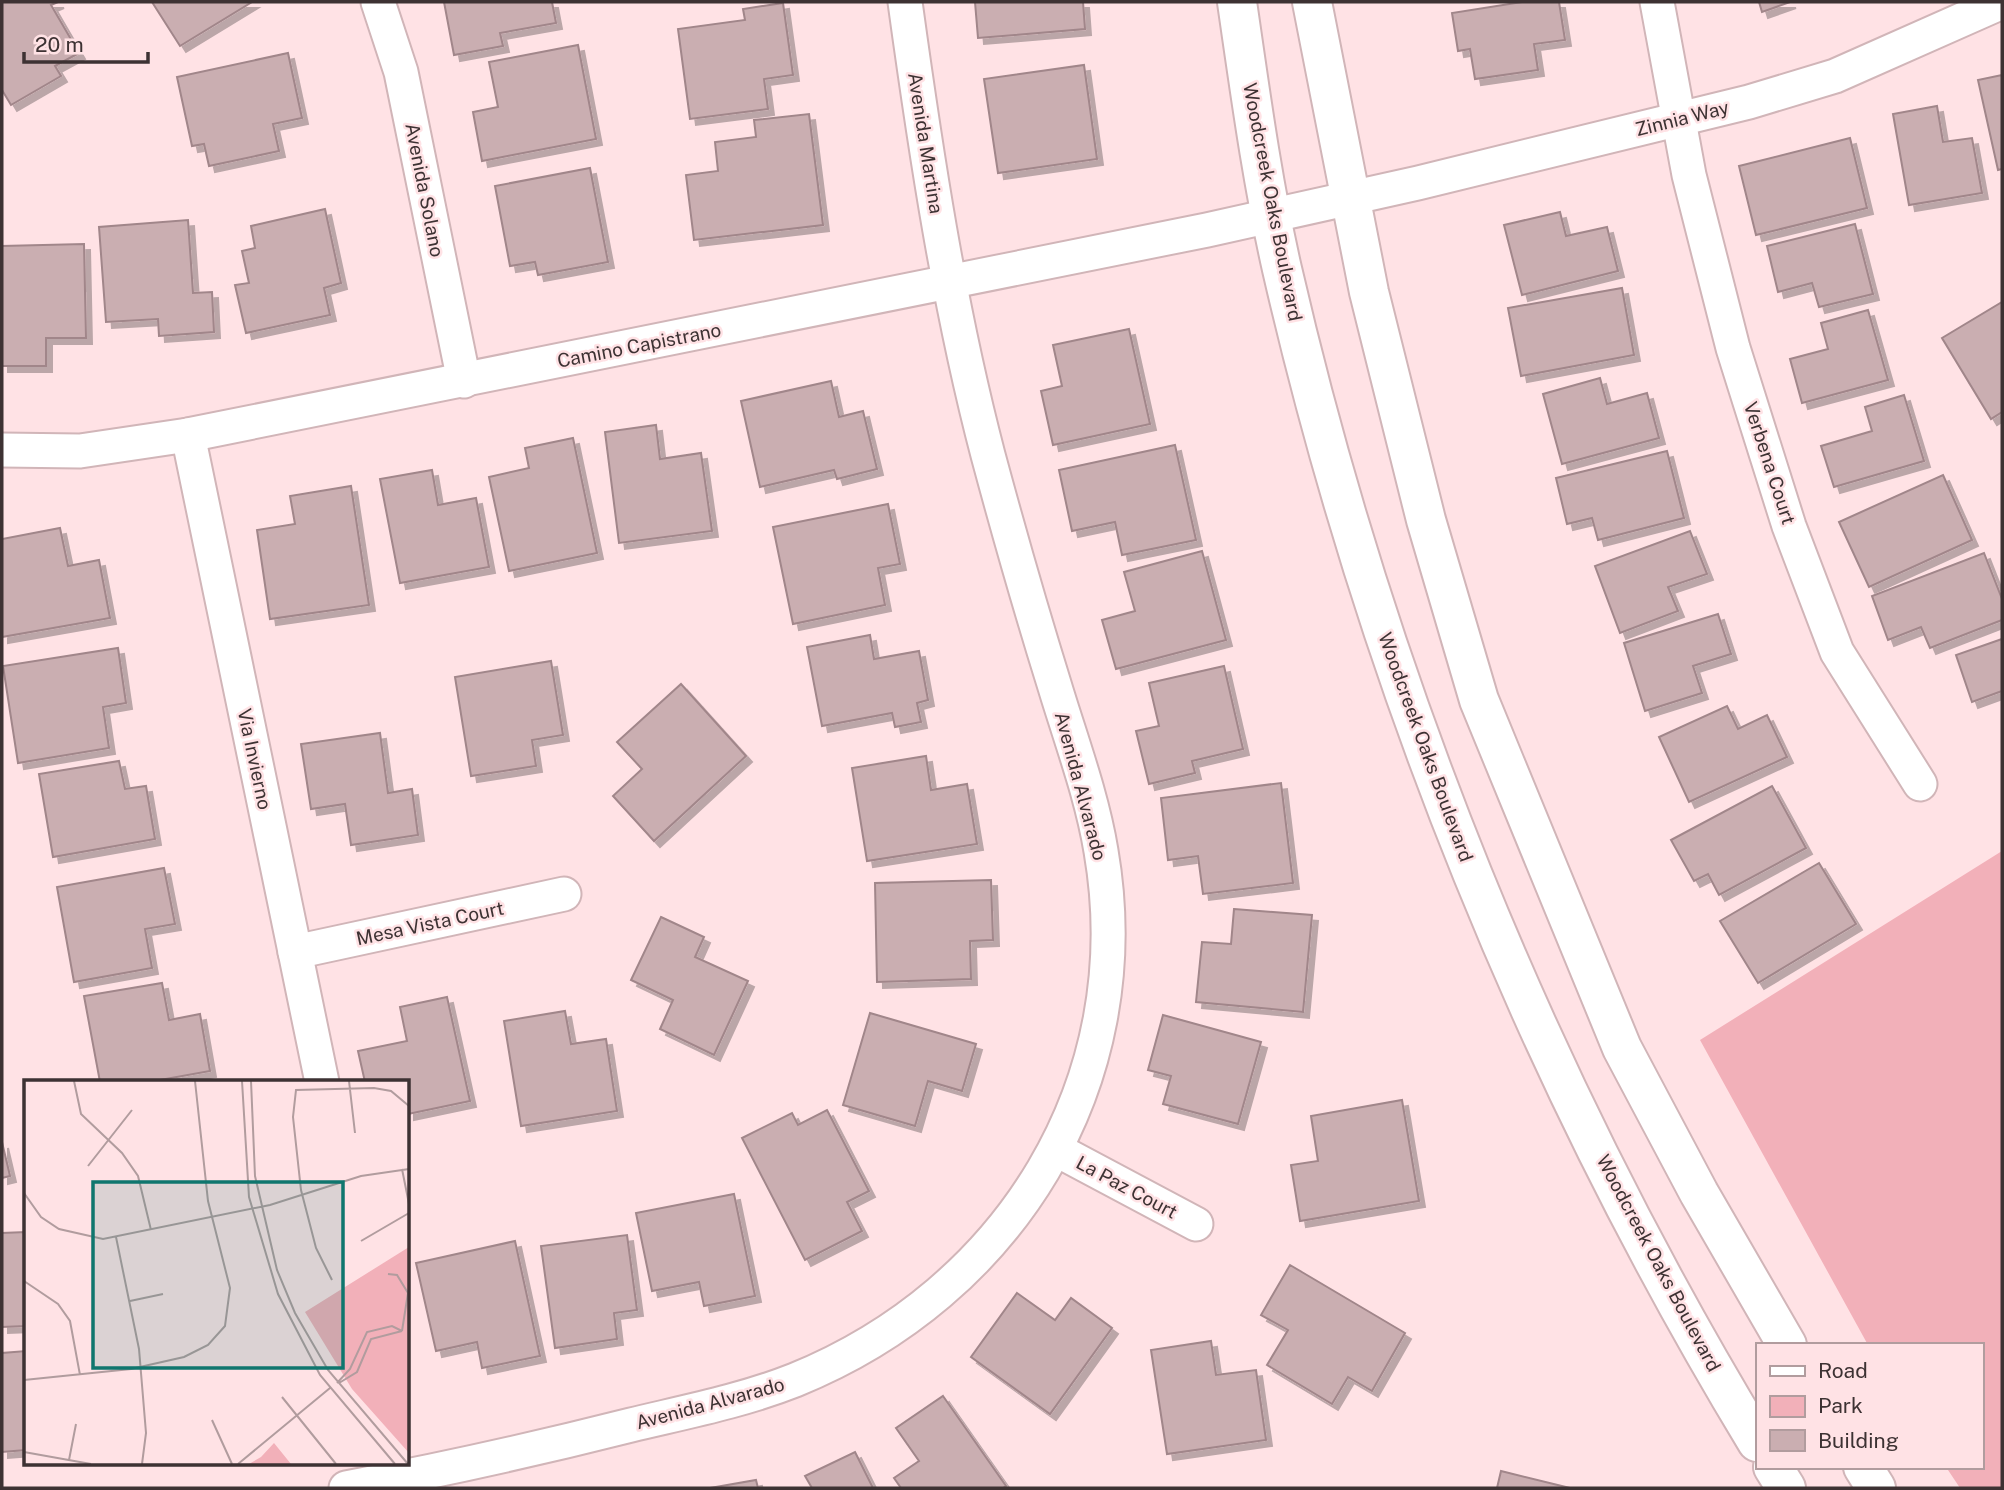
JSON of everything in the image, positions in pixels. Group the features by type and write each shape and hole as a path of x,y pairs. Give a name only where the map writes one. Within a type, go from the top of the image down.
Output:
{"main road":[{"name":"Woodcreek Oaks Boulevard","path":"1237,2 1272,216 1287,290 1345,512 1412,721 1482,899 1566,1087 1656,1261 1756,1440"},
{"path":"1312,2 1369,292 1426,520 1479,701 1622,1048 1699,1193 1786,1343"},
{"path":"1774,1469 1786,1488"},
{"path":"1864,1469 1876,1488"}],"street":[{"name":"Avenida Solano","path":"379,2 401,72 464,381"},
{"name":"Avenida Martina","path":"905,2 925,149 950,283"},
{"name":"Verbena Court","path":"1657,2 1678,119 1733,348 1789,526 1837,652 1920,784"},
{"name":"Zinnia Way","path":"1272,216 1749,102 1835,76 2002,2"},
{"name":"Camino Capistrano","path":"2,450 80,451 188,435 1272,216"},
{"name":"Avenida Alvarado","path":"346,1488 381,1478 461,1467 728,1402 795,1380 845,1356 921,1308 980,1255 1023,1205 1057,1150 1080,1095 1097,1031 1106,966 1108,912 1101,849 1072,743 1016,561 981,429 950,283"},
{"name":"Via Invierno","path":"188,435 322,1080"},
{"name":"Mesa Vista Court","path":"295,952 564,894"},
{"name":"La Paz Court","path":"1057,1150 1196,1224"}],"green space":[{"path":"2002,851 2002,1488 1960,1488 1947,1469 1983,1469 1983,1343 1867,1343 1700,1040"}],"building":[{"path":"2,2 58,2 51,5 79,53 55,66 61,76 11,105 2,90"},
{"path":"152,2 252,2 180,46"},
{"path":"444,2 552,2 556,23 500,33 503,46 454,55"},
{"path":"975,2 1083,2 1085,29 978,38"},
{"path":"1522,2 1559,2 1565,40 1534,44 1538,70 1475,79 1470,49 1458,51 1452,13"},
{"path":"1759,2 1790,2 1762,12"},
{"path":"783,3 793,75 764,79 768,109 690,119 678,29 745,20 743,9"},
{"path":"578,45 596,139 482,161 473,112 498,107 489,62"},
{"path":"288,53 302,118 273,124 279,151 209,166 204,144 192,146 177,77"},
{"path":"1084,65 1097,159 998,173 984,79"},
{"path":"2002,75 2002,169 1998,170 1978,80"},
{"path":"1937,106 1943,142 1972,138 1982,193 1909,205 1893,114"},
{"path":"809,114 823,225 694,240 686,175 718,171 715,142 756,137 754,120"},
{"path":"1850,138 1867,208 1756,235 1739,166"},
{"path":"590,168 608,262 538,275 535,262 510,266 495,186"},
{"path":"325,209 341,283 324,288 330,315 246,333 235,285 249,283 242,251 255,248 251,226"},
{"path":"1560,212 1566,236 1607,227 1618,271 1522,295 1504,225"},
{"path":"188,220 193,293 212,292 214,332 159,336 158,319 106,322 99,227"},
{"path":"1855,224 1873,294 1819,307 1812,283 1778,292 1767,246"},
{"path":"84,244 86,338 46,338 46,366 2,366 2,246"},
{"path":"1622,288 1634,355 1521,376 1508,308"},
{"path":"2002,302 2002,412 1991,419 1942,338"},
{"path":"1868,310 1888,380 1802,403 1790,359 1828,349 1821,323"},
{"path":"1129,329 1150,424 1053,445 1041,391 1062,386 1053,345"},
{"path":"1600,378 1607,404 1647,393 1659,438 1562,464 1543,394"},
{"path":"831,381 839,417 863,411 877,469 837,479 834,470 760,487 741,401"},
{"path":"1904,395 1924,461 1834,487 1821,446 1872,431 1865,407"},
{"path":"656,425 660,459 701,453 712,531 619,543 605,432"},
{"path":"573,438 597,553 509,571 489,477 529,468 525,448"},
{"path":"1175,445 1196,540 1122,555 1115,522 1072,531 1059,470"},
{"path":"1667,451 1684,518 1598,540 1592,518 1567,524 1556,478"},
{"path":"432,470 438,505 476,498 489,567 400,583 380,479"},
{"path":"1943,475 1972,540 1869,587 1839,522"},
{"path":"351,486 369,605 270,619 257,530 295,524 290,496"},
{"path":"888,504 900,564 878,568 885,605 793,624 773,527"},
{"path":"60,528 68,566 99,560 110,618 2,637 2,539"},
{"path":"1690,531 1707,574 1668,587 1678,611 1620,633 1595,566"},
{"path":"1202,551 1226,640 1116,669 1102,620 1135,611 1124,572"},
{"path":"1984,553 2002,599 2002,620 1930,648 1921,627 1888,640 1872,596"},
{"path":"1718,614 1731,654 1693,666 1702,693 1645,711 1624,643"},
{"path":"870,635 874,659 919,651 928,700 917,703 921,722 895,727 892,713 822,726 807,647"},
{"path":"2002,639 2002,691 1972,702 1956,655"},
{"path":"118,648 126,703 103,707 109,748 18,763 3,666"},
{"path":"551,661 563,735 532,740 536,766 471,776 455,677"},
{"path":"1224,666 1243,749 1192,761 1195,773 1149,784 1136,731 1159,726 1149,683"},
{"path":"681,684 746,756 654,841 613,796 642,769 617,742"},
{"path":"1727,706 1738,729 1767,715 1787,757 1689,802 1659,737"},
{"path":"380,733 388,793 412,789 418,835 351,845 345,804 311,809 301,744"},
{"path":"926,756 931,790 967,784 977,844 867,861 852,768"},
{"path":"119,761 125,789 146,786 155,839 53,857 39,774"},
{"path":"1281,783 1293,883 1203,894 1198,856 1168,860 1161,798"},
{"path":"1772,786 1806,848 1719,895 1708,874 1694,881 1671,840"},
{"path":"1819,863 1856,924 1758,983 1720,921"},
{"path":"164,868 175,924 145,929 152,968 74,982 57,887"},
{"path":"991,880 993,940 970,941 971,979 877,982 875,883"},
{"path":"1234,909 1312,915 1303,1012 1196,1002 1202,942 1231,944"},
{"path":"661,917 704,937 695,957 748,981 714,1055 660,1029 673,1000 631,980"},
{"path":"162,983 169,1020 200,1014 210,1071 160,1080 100,1080 84,996"},
{"path":"447,997 470,1101 410,1114 410,1080 365,1080 358,1051 407,1041 400,1007"},
{"path":"565,1011 571,1044 606,1039 617,1111 521,1126 504,1021"},
{"path":"870,1013 976,1044 962,1091 928,1081 915,1126 843,1105"},
{"path":"1163,1015 1261,1042 1238,1124 1163,1104 1171,1076 1148,1070"},
{"path":"1402,1100 1419,1201 1300,1221 1291,1165 1318,1161 1311,1116"},
{"path":"827,1110 869,1191 847,1202 862,1231 805,1260 742,1138 792,1113 798,1125"},
{"path":"2,1142 10,1176 2,1178"},
{"path":"734,1194 755,1296 704,1306 699,1282 652,1291 636,1213"},
{"path":"24,1232 24,1326 2,1327 2,1233"},
{"path":"627,1235 637,1310 614,1313 617,1339 555,1348 541,1246"},
{"path":"515,1241 540,1356 482,1368 477,1342 436,1351 416,1263"},
{"path":"1290,1265 1405,1333 1372,1391 1348,1377 1332,1404 1267,1365 1288,1330 1261,1315"},
{"path":"1017,1293 1055,1320 1071,1298 1112,1328 1050,1414 971,1357"},
{"path":"1211,1341 1216,1375 1256,1370 1266,1440 1167,1454 1151,1350"},
{"path":"24,1351 24,1450 2,1452 2,1353"},
{"path":"943,1396 1006,1486 901,1488 894,1478 919,1461 896,1428"},
{"path":"855,1452 873,1488 812,1488 805,1476"},
{"path":"1501,1471 1570,1488 1497,1488"},
{"path":"756,1480 758,1488 710,1488"}]}
